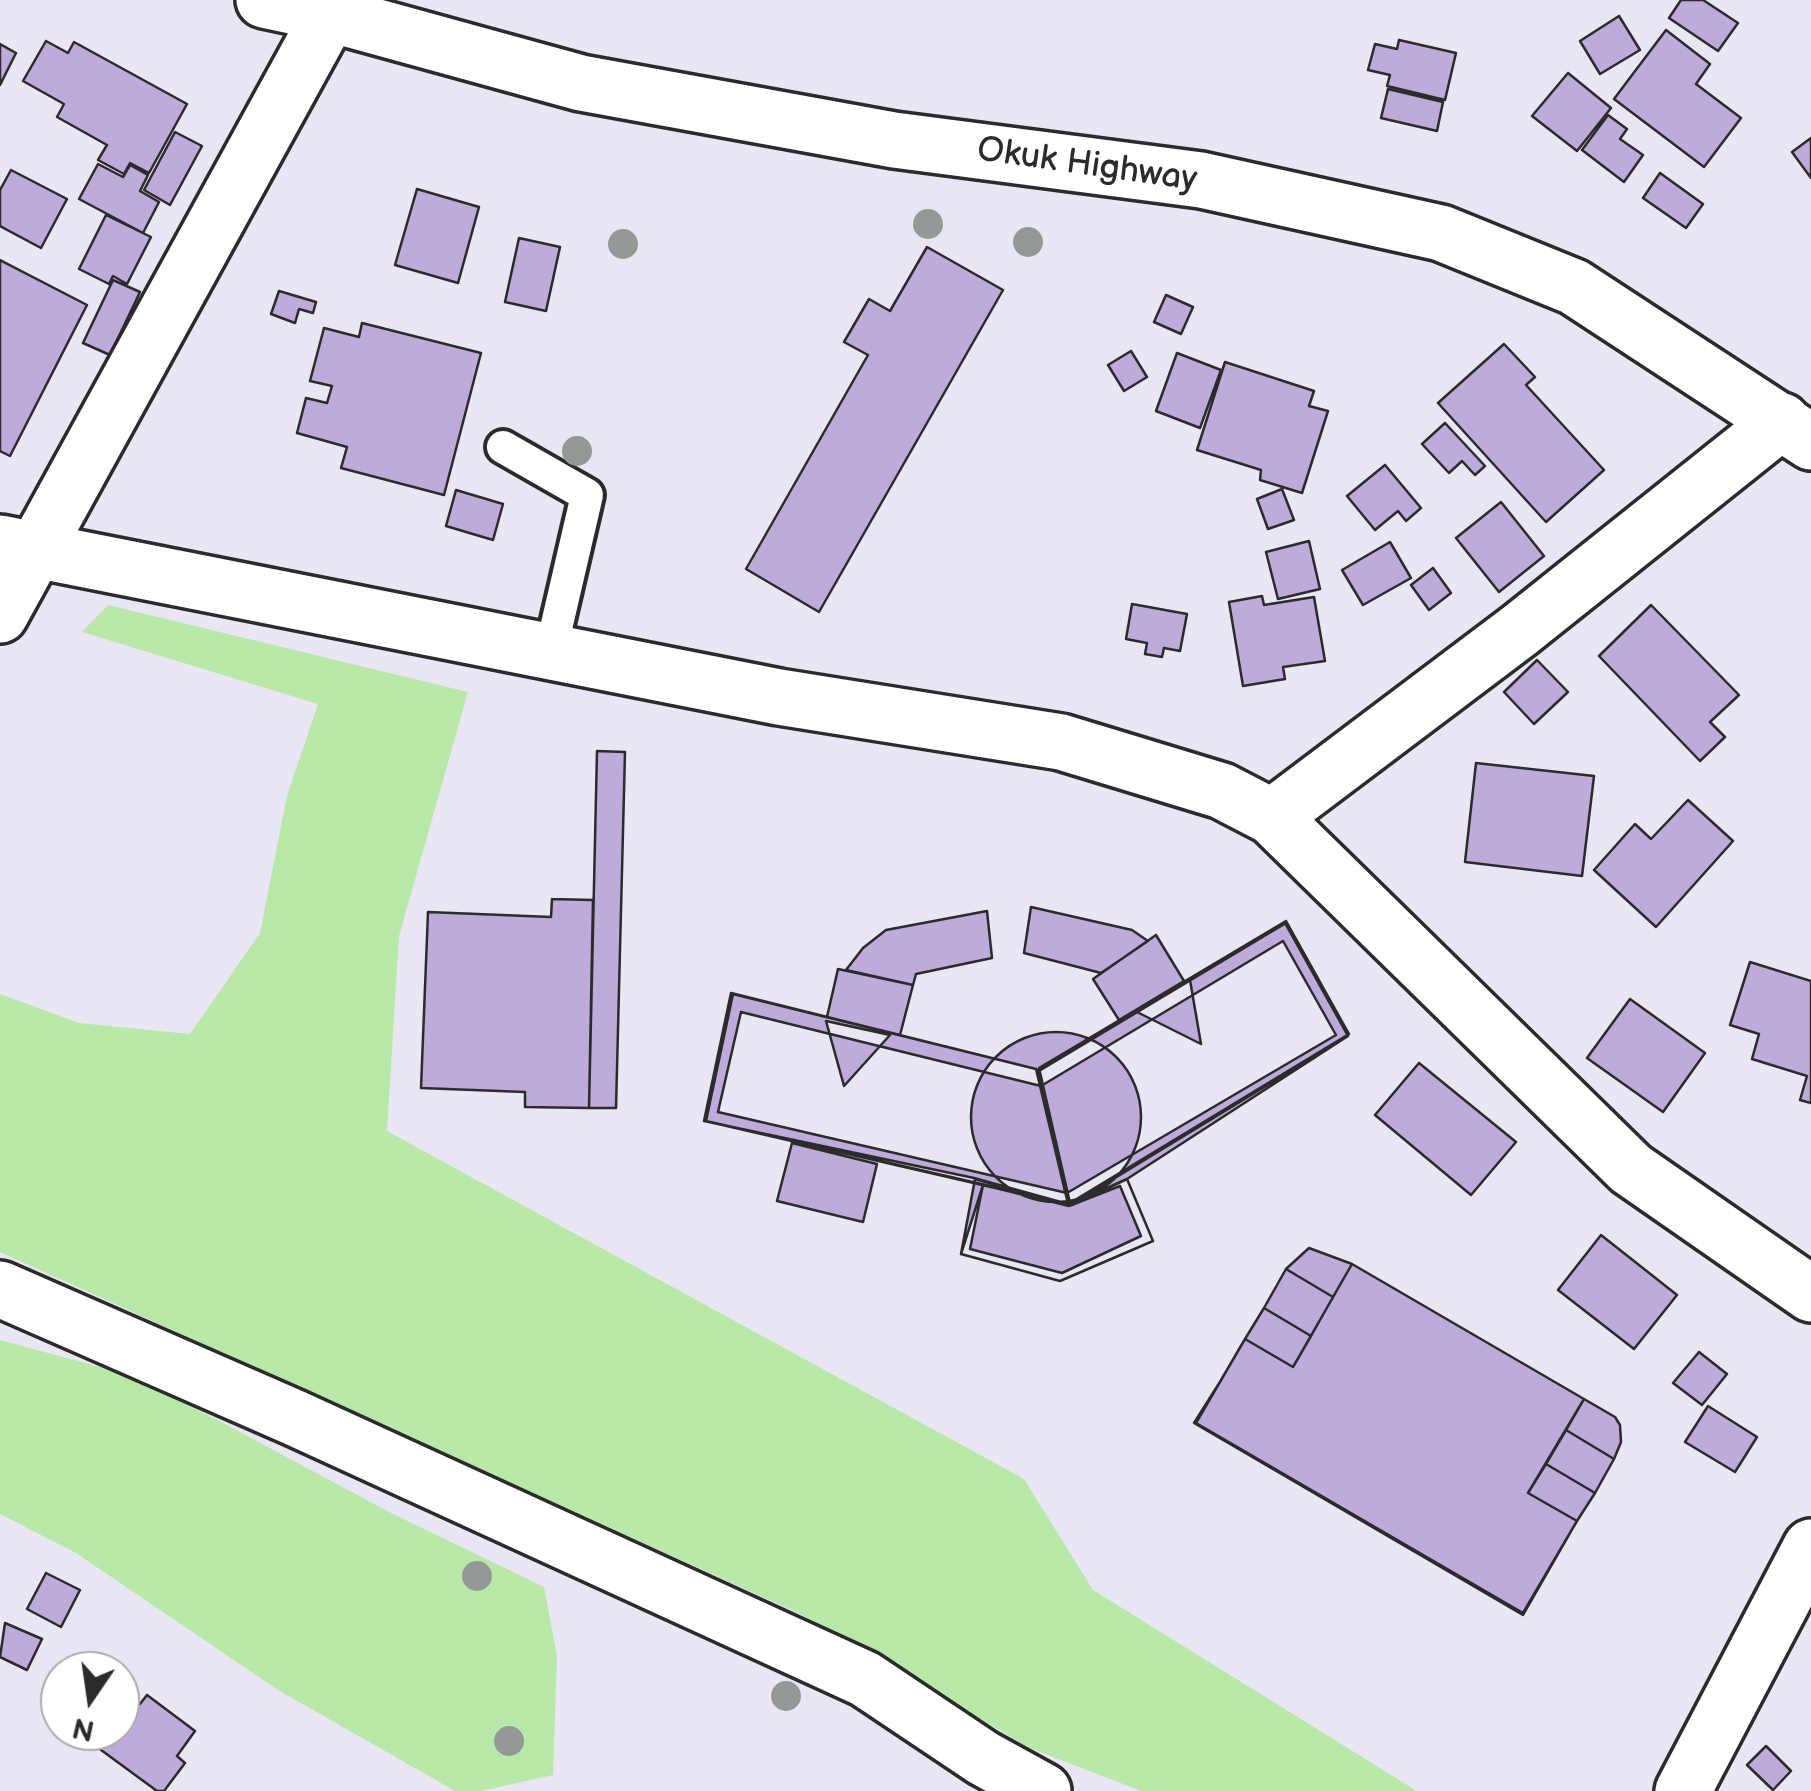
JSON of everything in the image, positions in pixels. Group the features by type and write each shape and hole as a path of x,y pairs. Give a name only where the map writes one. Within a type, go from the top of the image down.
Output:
{"street":[{"name":"Okuk Highway","path":"264,0 330,7 581,83 894,140 1201,180 1441,234 1574,287 1797,431"},
{"path":"0,615 19,546 330,7"},
{"path":"1272,818 1520,630 1797,431"},
{"path":"19,546 780,697 1078,746 1222,791 1272,818 1631,1170 1811,1294"},
{"path":"0,1290 296,1418 865,1679 983,1758 1043,1791"},
{"path":"1684,1791 1811,1548"}],"lane":[{"path":"504,447 587,495 550,650"}],"green space":[{"path":"108,605 468,692 399,936 387,1131 1024,1479 1093,1590 1417,1791 1141,1791 1030,1748 796,1612 0,1252 0,994 79,1023 190,1034 260,933 287,796 318,704 82,632"},
{"path":"0,1340 137,1377 391,1513 544,1587 557,1656 553,1775 481,1791 455,1791 278,1690 76,1553 0,1514"}],"building":[{"path":"1681,0 1703,0 1738,23 1718,51 1669,18"},
{"path":"1619,16 1640,50 1600,74 1580,41"},
{"path":"1666,30 1710,64 1696,84 1741,118 1704,167 1614,99"},
{"path":"1399,40 1456,53 1445,100 1387,86 1390,75 1368,70 1375,44 1397,49"},
{"path":"46,41 68,53 74,42 187,104 149,173 130,163 124,174 98,160 107,145 57,117 64,104 23,81"},
{"path":"0,44 16,53 0,85"},
{"path":"1568,73 1611,108 1577,151 1532,116"},
{"path":"1388,89 1443,102 1437,131 1381,118"},
{"path":"1608,115 1627,129 1620,139 1643,155 1624,182 1582,150"},
{"path":"175,132 202,146 170,205 144,190"},
{"path":"1811,138 1811,178 1792,152"},
{"path":"98,164 123,177 130,165 148,175 140,191 159,202 143,233 79,199"},
{"path":"11,170 67,199 41,248 0,226 0,190"},
{"path":"1660,173 1703,204 1686,228 1643,198"},
{"path":"417,189 479,207 458,283 395,265"},
{"path":"106,215 151,237 127,284 113,276 109,284 79,269"},
{"path":"519,238 560,247 546,311 505,302"},
{"path":"927,247 1003,290 819,612 746,569 868,355 844,342 869,299 890,311"},
{"path":"0,260 87,305 10,456 0,451"},
{"path":"113,280 140,292 110,355 83,343"},
{"path":"279,291 316,302 313,313 299,309 295,323 271,314"},
{"path":"1166,295 1193,307 1181,334 1154,322"},
{"path":"362,323 481,353 444,495 341,468 347,447 297,433 306,398 327,403 332,386 310,381 324,328 359,337"},
{"path":"1504,344 1535,377 1526,385 1604,470 1546,522 1438,403"},
{"path":"1131,351 1147,377 1124,391 1108,365"},
{"path":"1177,353 1221,370 1200,428 1156,411"},
{"path":"1225,362 1314,391 1309,406 1328,411 1302,493 1260,480 1261,470 1197,450"},
{"path":"1445,423 1485,466 1475,475 1462,461 1449,473 1422,444"},
{"path":"1385,465 1421,508 1406,521 1398,511 1375,530 1347,496"},
{"path":"1282,489 1294,520 1268,529 1257,499"},
{"path":"456,490 503,504 493,540 446,526"},
{"path":"1501,502 1544,556 1499,592 1456,538"},
{"path":"1309,541 1320,589 1278,599 1266,552"},
{"path":"1390,542 1411,578 1363,605 1342,570"},
{"path":"1433,568 1451,593 1429,610 1411,585"},
{"path":"1262,596 1264,605 1314,597 1325,661 1283,667 1285,679 1243,686 1229,602"},
{"path":"1132,604 1187,614 1180,651 1164,648 1162,657 1145,654 1147,643 1126,639"},
{"path":"1651,605 1739,695 1710,722 1725,737 1700,761 1599,656"},
{"path":"1537,660 1568,692 1534,724 1504,692"},
{"path":"597,751 625,752 616,1108 589,1108"},
{"path":"1476,763 1594,776 1582,876 1465,862"},
{"path":"1688,800 1733,841 1656,927 1594,870 1635,824 1651,839"},
{"path":"552,899 593,900 589,1108 525,1107 525,1092 421,1088 428,912 551,917"},
{"path":"1031,907 1132,930 1148,941 1101,973 1024,953"},
{"path":"987,911 992,958 916,974 913,985 846,970 863,948 886,930"},
{"path":"1286,921 1349,1034 1070,1203 1039,1068"},
{"path":"1285,923 1348,1036 1069,1206 1038,1070"},
{"path":"1286,923 1348,1036 1127,1179 1069,1206 1039,1071"},
{"path":"1156,935 1184,981 1119,1020 1093,979"},
{"path":"1283,941 1336,1035 1067,1193 1041,1086"},
{"path":"1750,962 1811,981 1811,1103 1800,1100 1807,1076 1752,1059 1759,1034 1730,1025"},
{"path":"838,969 913,985 900,1035 827,1017"},
{"path":"1190,980 1201,1044 1137,1012"},
{"path":"731,993 1036,1069 1068,1204 974,1178 704,1121"},
{"path":"733,994 1036,1069 1069,1205 705,1121"},
{"path":"733,994 1036,1069 1069,1204 706,1121"},
{"path":"1630,999 1705,1053 1663,1112 1587,1058"},
{"path":"741,1012 1041,1086 1067,1193 718,1112"},
{"path":"826,1021 890,1035 844,1086"},
{"path":"1056,1032 1089,1038 1116,1057 1135,1084 1141,1117 1135,1150 1116,1177 1089,1196 1056,1202 1023,1196 996,1177 977,1150 971,1117 977,1084 996,1057 1023,1038"},
{"path":"1419,1063 1516,1142 1471,1195 1375,1115"},
{"path":"792,1143 877,1164 863,1222 777,1201"},
{"path":"975,1179 1069,1205 1127,1179 1153,1241 1060,1281 961,1254"},
{"path":"1127,1179 1153,1241 1060,1281 961,1254 983,1185 1072,1205"},
{"path":"983,1185 1069,1206 1120,1186 1141,1236 1062,1273 970,1249"},
{"path":"1601,1235 1677,1295 1634,1349 1558,1290"},
{"path":"1309,1248 1352,1264 1333,1297 1286,1269"},
{"path":"1352,1264 1584,1399 1528,1493 1577,1521 1523,1613 1196,1423 1245,1339 1293,1367"},
{"path":"1286,1269 1333,1297 1311,1336 1264,1308"},
{"path":"1264,1308 1311,1336 1293,1367 1245,1339"},
{"path":"1699,1352 1727,1374 1702,1405 1673,1383"},
{"path":"1218,1385 1196,1423 1523,1613 1577,1521 1523,1615 1194,1423"},
{"path":"1584,1399 1615,1417 1620,1425 1621,1442 1614,1459 1566,1430"},
{"path":"1708,1406 1757,1437 1735,1472 1685,1442"},
{"path":"1566,1430 1614,1459 1595,1493 1546,1464"},
{"path":"1546,1464 1595,1493 1577,1521 1528,1493"},
{"path":"46,1573 80,1590 61,1627 27,1609"},
{"path":"5,1623 42,1639 27,1670 0,1657"},
{"path":"147,1695 195,1731 177,1756 185,1763 164,1791 157,1791 102,1751 140,1751 140,1704"},
{"path":"1766,1746 1791,1771 1773,1790 1747,1765"}]}
